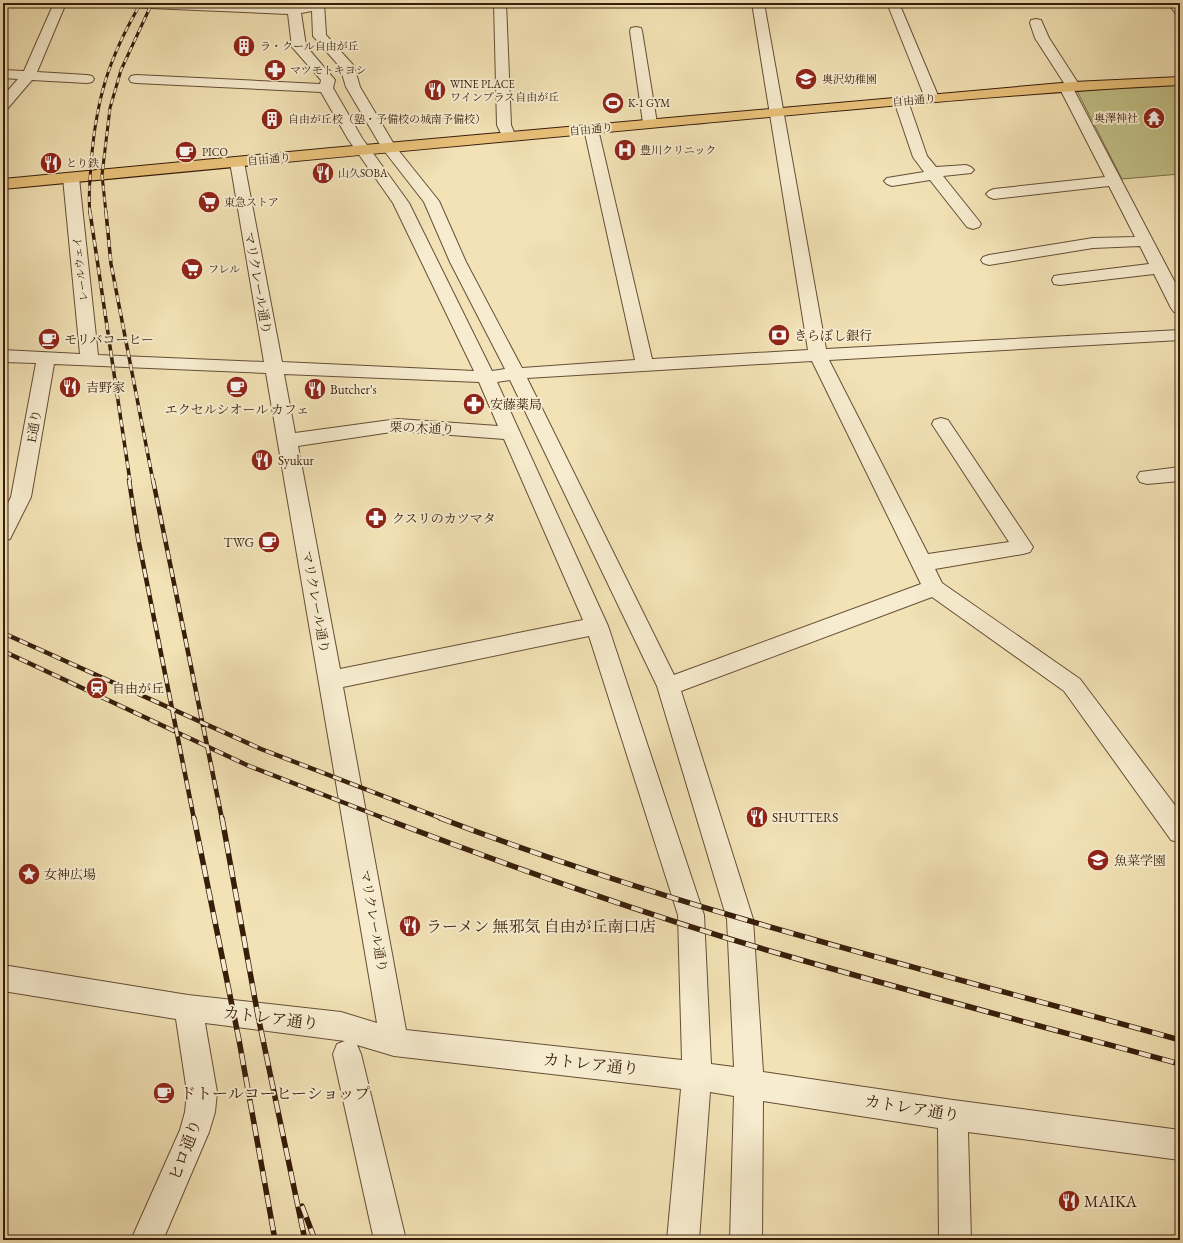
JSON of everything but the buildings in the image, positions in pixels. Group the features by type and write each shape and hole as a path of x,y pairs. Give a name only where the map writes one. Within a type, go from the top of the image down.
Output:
{"main road":[{"name":"自由通り","path":"3,184 331,152 591,130 650,123 1069,86 1180,81"}],"street":[{"path":"3,105 29,75 60,3"},
{"path":"126,3 318,6 320,36 347,66 353,87 389,148 431,201 458,262 516,374 668,686 740,919 749,1084 746,1240"},
{"path":"500,3 504,125 509,137"},
{"path":"758,3 818,356 934,588 1072,685 1180,832"},
{"path":"893,3 932,98"},
{"path":"1174,3 1180,11"},
{"path":"293,6 299,47 328,80 326,88 356,139 401,203 486,377 597,626 691,915 697,1076 683,1240"},
{"path":"1036,23 1042,38 1069,86 1114,181 1180,308"},
{"path":"636,31 650,123"},
{"path":"3,74 87,79"},
{"path":"136,79 326,88"},
{"path":"901,101 920,157 973,224"},
{"path":"591,130 645,366"},
{"name":"マリクレール通り","path":"237,162 394,1042"},
{"path":"892,181 966,170"},
{"name":"レールウェイ","path":"71,178 89,359"},
{"path":"994,194 1114,181"},
{"path":"989,260 1093,243 1145,241"},
{"path":"1060,280 1159,268"},
{"path":"3,356 273,369 486,377 543,371 1180,335"},
{"name":"E通り","path":"4,530 21,497 46,358"},
{"path":"922,563 1024,547 941,424"},
{"name":"栗の木通り","path":"287,440 398,425 511,433"},
{"path":"1146,477 1180,474"},
{"path":"668,686 934,588"},
{"path":"330,680 597,626"},
{"name":"カトレア通り","path":"3,978 188,1008 341,1026 394,1042 697,1076 953,1115 1180,1145"},
{"name":"ヒロ通り","path":"147,1240 194,1132 200,1112 202,1092 188,1008"},
{"path":"347,1054 390,1240"},
{"path":"953,1115 955,1240"}],"shaded area":[{"path":"1180,84 1180,174 1122,179 1076,89"}],"railway":[{"path":"90,213 89,195 93,141 100,100 112,62 120,43 141,3"},
{"path":"106,213 102,175 110,108 121,70 152,3"},
{"path":"90,212 130,481"},
{"path":"106,212 111,264 153,481"},
{"path":"129,480 138,538 172,709"},
{"path":"153,480 202,723"},
{"path":"3,633 172,709"},
{"path":"3,651 177,732"},
{"path":"172,709 202,723"},
{"path":"172,709 177,732"},
{"path":"202,723 261,749 443,819"},
{"path":"202,723 207,746"},
{"path":"177,732 207,746"},
{"path":"177,732 194,819"},
{"path":"207,746 249,766 386,819"},
{"path":"207,746 222,819"},
{"path":"194,818 239,1040 275,1240"},
{"path":"222,818 258,1016 305,1240"},
{"path":"383,818 582,891 733,940 883,983 1180,1064"},
{"path":"440,818 622,882 807,938 1180,1040"},
{"path":"302,1206 315,1240"}],"place":[{"name":"ラ・クール自由が丘","path":"244,46"},
{"name":"マツモトキヨシ","path":"275,70"},
{"name":"奥沢幼稚園","path":"806,79"},
{"name":"WINE PLACE ワインプラス自由が丘","path":"435,90"},
{"name":"K-1 GYM","path":"613,103"},
{"name":"奥澤神社","path":"1154,118"},
{"name":"自由が丘校（塾・予備校の城南予備校）","path":"272,119"},
{"name":"豊川クリニック","path":"625,150"},
{"name":"PICO","path":"186,152"},
{"name":"とり鉄","path":"51,163"},
{"name":"山久SOBA","path":"323,173"},
{"name":"東急ストア","path":"209,202"},
{"name":"フレル","path":"192,269"},
{"name":"きらぼし銀行","path":"779,335"},
{"name":"モリバコーヒー","path":"49,339"},
{"name":"吉野家","path":"70,387"},
{"name":"エクセルシオール カフェ","path":"237,387"},
{"name":"Butcher's","path":"315,389"},
{"name":"安藤薬局","path":"474,404"},
{"name":"Syukur","path":"262,460"},
{"name":"クスリのカツマタ","path":"376,518"},
{"name":"TWG","path":"269,542"},
{"name":"自由が丘","path":"97,688"},
{"name":"SHUTTERS","path":"757,817"},
{"name":"魚菜学園","path":"1098,860"},
{"name":"女神広場","path":"29,874"},
{"name":"ラーメン 無邪気 自由が丘南口店","path":"410,926"},
{"name":"ドトールコーヒーショップ","path":"164,1093"},
{"name":"MAIKA","path":"1069,1201"}]}
